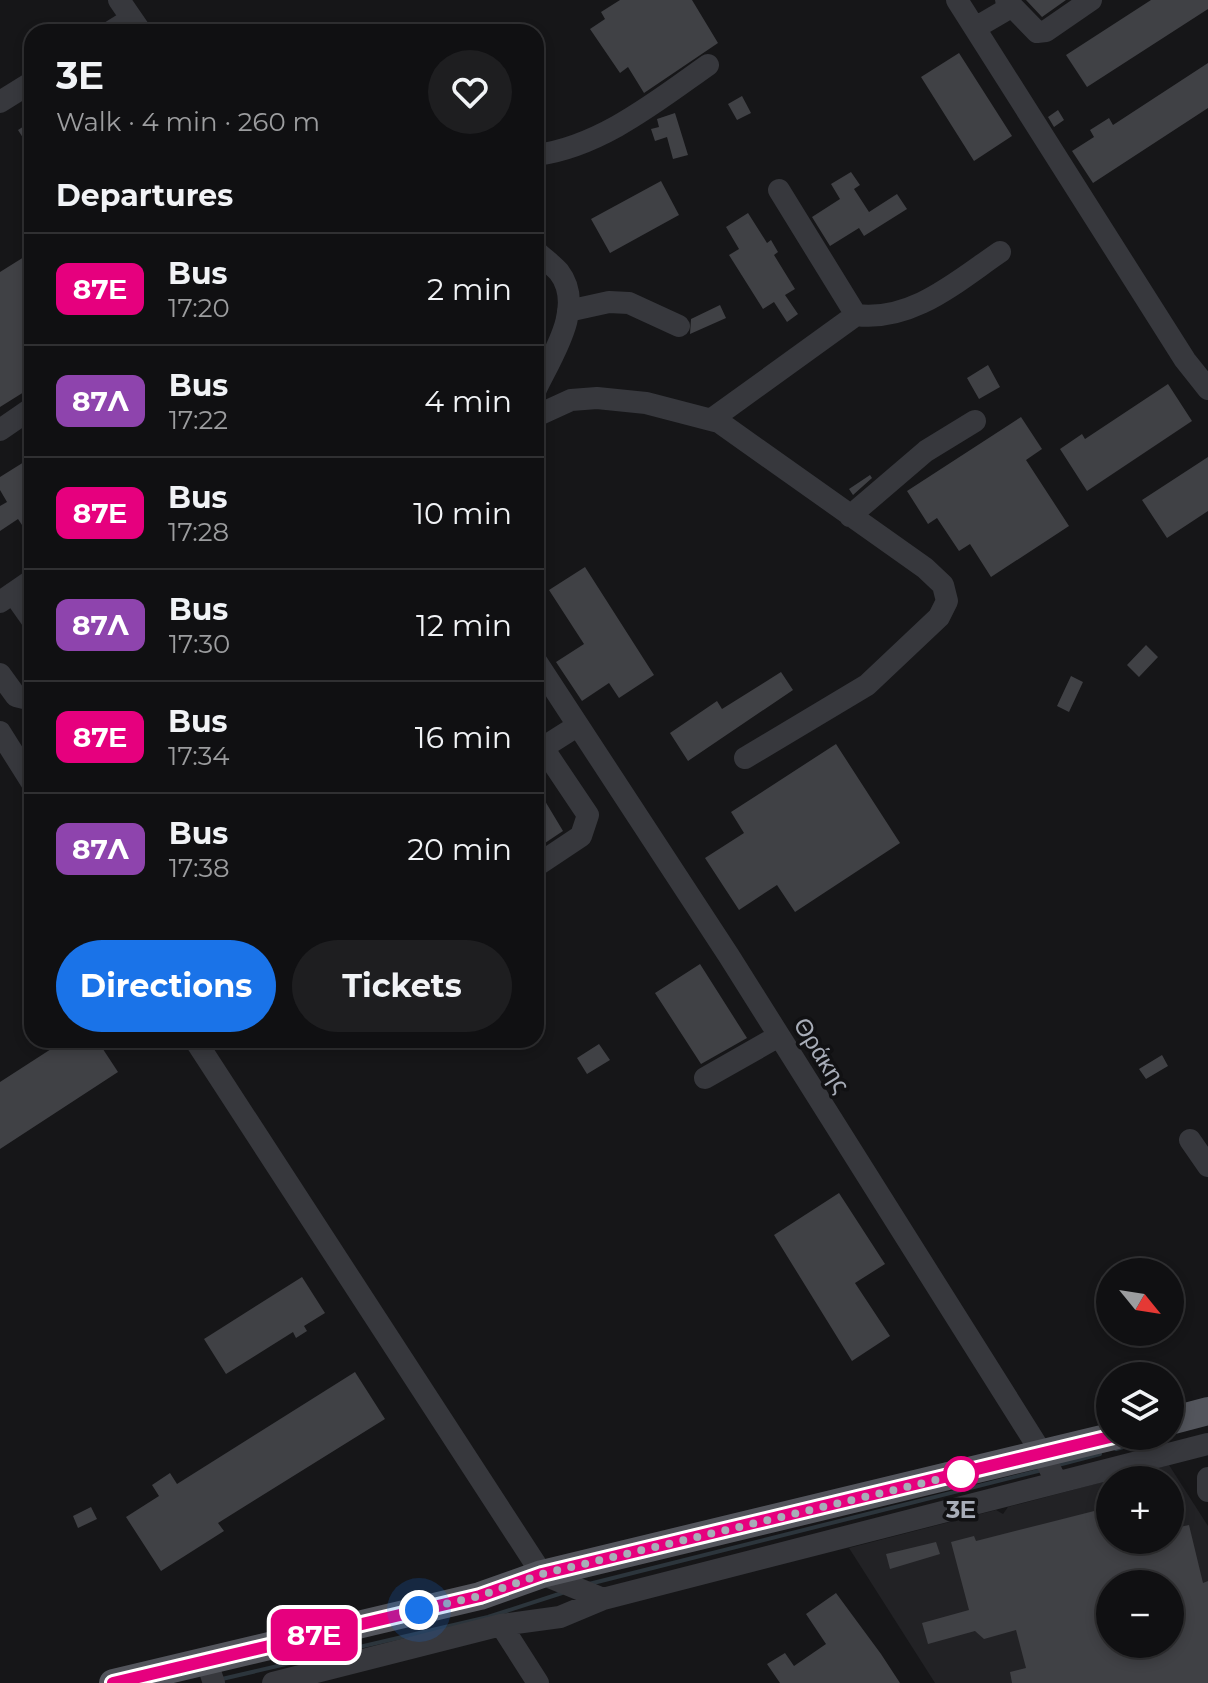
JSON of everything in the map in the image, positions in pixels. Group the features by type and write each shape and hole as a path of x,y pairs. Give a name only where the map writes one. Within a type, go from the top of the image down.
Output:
{"main road":[{"path":"1184,1417 1208,1411"},
{"path":"113,1683 210,1671 480,1596 542,1574 1096,1441"}],"street":[{"path":"957,0 1185,360 1208,389"},
{"path":"975,28 1009,3 1025,23 1042,32 1091,0"},
{"path":"544,154 561,152 623,122 708,65"},
{"path":"0,102 24,87"},
{"path":"779,190 856,315"},
{"path":"712,419 856,315 876,318 896,314 943,292 1000,252"},
{"path":"544,258 561,274 568,311 565,328 544,372"},
{"path":"568,311 609,302 629,303 679,326"},
{"path":"544,412 571,400 597,398 646,403 712,419 925,568 943,585 947,601 939,617 867,685 745,758"},
{"path":"0,430 24,414"},
{"path":"850,516 926,451 975,421"},
{"path":"0,674 16,696 24,698"},
{"name":"Θράκης","path":"544,674 779,1036 1043,1455 1056,1481"},
{"path":"544,747 577,726"},
{"path":"0,732 24,770"},
{"path":"544,757 588,815 581,836 544,861"},
{"path":"705,1078 779,1036"},
{"path":"200,1048 542,1574 603,1599"},
{"path":"1190,1140 1208,1166"},
{"path":"273,1683 501,1625 560,1617 603,1599 1208,1444"},
{"path":"1208,1478 1208,1491"},
{"path":"501,1625 538,1683"}],"shaded area":[{"path":"1096,1484 1096,1554 1184,1554 1184,1488 1208,1526 1208,1683 935,1683 849,1548 996,1510 1003,1514 1008,1507"}],"building":[{"path":"620,0 692,0 718,43 644,93 628,67 620,73 590,29 605,19 601,12"},
{"path":"1026,0 1066,0 1042,17"},
{"path":"1151,0 1208,0 1208,9 1087,87 1066,55"},
{"path":"959,53 1012,136 974,161 921,77"},
{"path":"1208,63 1208,108 1093,183 1072,151 1094,137 1090,130 1109,118 1113,125"},
{"path":"742,96 751,113 737,120 728,104"},
{"path":"1058,110 1064,120 1054,127 1048,117"},
{"path":"675,113 688,155 673,159 667,137 655,141 651,129 659,127 657,119"},
{"path":"851,172 860,185 854,189 869,212 897,194 907,209 864,236 859,228 830,246 812,217 840,199 831,184"},
{"path":"661,181 679,215 610,253 591,219"},
{"path":"748,213 767,243 771,240 778,252 774,255 795,289 785,295 798,314 787,322 774,302 763,309 729,255 739,249 726,227"},
{"path":"24,257 24,392 0,407 0,272"},
{"path":"720,305 726,318 690,334 691,319"},
{"path":"988,365 1000,387 979,399 967,378"},
{"path":"1168,384 1192,421 1087,491 1060,449 1082,434 1085,439"},
{"path":"1021,417 1042,449 1026,460 1069,526 991,577 970,544 959,551 937,518 928,524 907,491"},
{"path":"1208,457 1208,511 1167,538 1142,500"},
{"path":"24,462 24,528 18,519 0,531 0,506 7,502 0,490 0,477"},
{"path":"870,475 872,478 853,495 849,489"},
{"path":"585,567 654,675 619,698 609,683 582,701 556,662 584,644 549,590"},
{"path":"1146,645 1158,657 1139,677 1127,665"},
{"path":"781,672 793,690 688,761 670,733 717,701 722,709"},
{"path":"1071,676 1083,682 1069,712 1057,706"},
{"path":"836,744 900,843 795,912 777,885 739,910 705,858 744,833 731,812"},
{"path":"544,799 563,831 544,844"},
{"path":"700,964 747,1038 701,1064 655,993"},
{"path":"599,1044 610,1060 587,1074 577,1058"},
{"path":"53,1048 102,1048 118,1072 0,1149 0,1082"},
{"path":"1162,1055 1168,1066 1146,1079 1139,1069"},
{"path":"839,1193 885,1264 855,1283 890,1336 852,1361 774,1235"},
{"path":"302,1277 325,1313 304,1326 307,1331 296,1338 293,1332 226,1374 204,1339"},
{"path":"355,1372 385,1419 218,1523 224,1531 161,1571 126,1517 159,1496 152,1485 170,1473 177,1484"},
{"path":"91,1507 97,1519 78,1528 73,1516"},
{"path":"1096,1511 1096,1554 1184,1554 1184,1526 1189,1525 1203,1583 1208,1581 1208,1683 1012,1683 1010,1672 1026,1668 1016,1630 984,1639 975,1631 928,1644 922,1623 969,1610 951,1542 974,1536 976,1541"},
{"path":"936,1542 940,1554 890,1569 886,1554"},
{"path":"836,1593 900,1683 780,1683 767,1664 785,1653 794,1666 826,1644 806,1614"}],"waterway":[{"path":"1058,1465 1100,1454"},
{"path":"589,1584 1042,1470"},
{"path":"222,1679 488,1617 562,1593"}],"bus line":[{"name":"87Ε","path":"113,1683 480,1596 542,1574 1096,1441"}],"place":[{"name":"3Ε","path":"961,1474"}],"route":[{"path":"419,1610 480,1596 542,1574 961,1474"}]}
